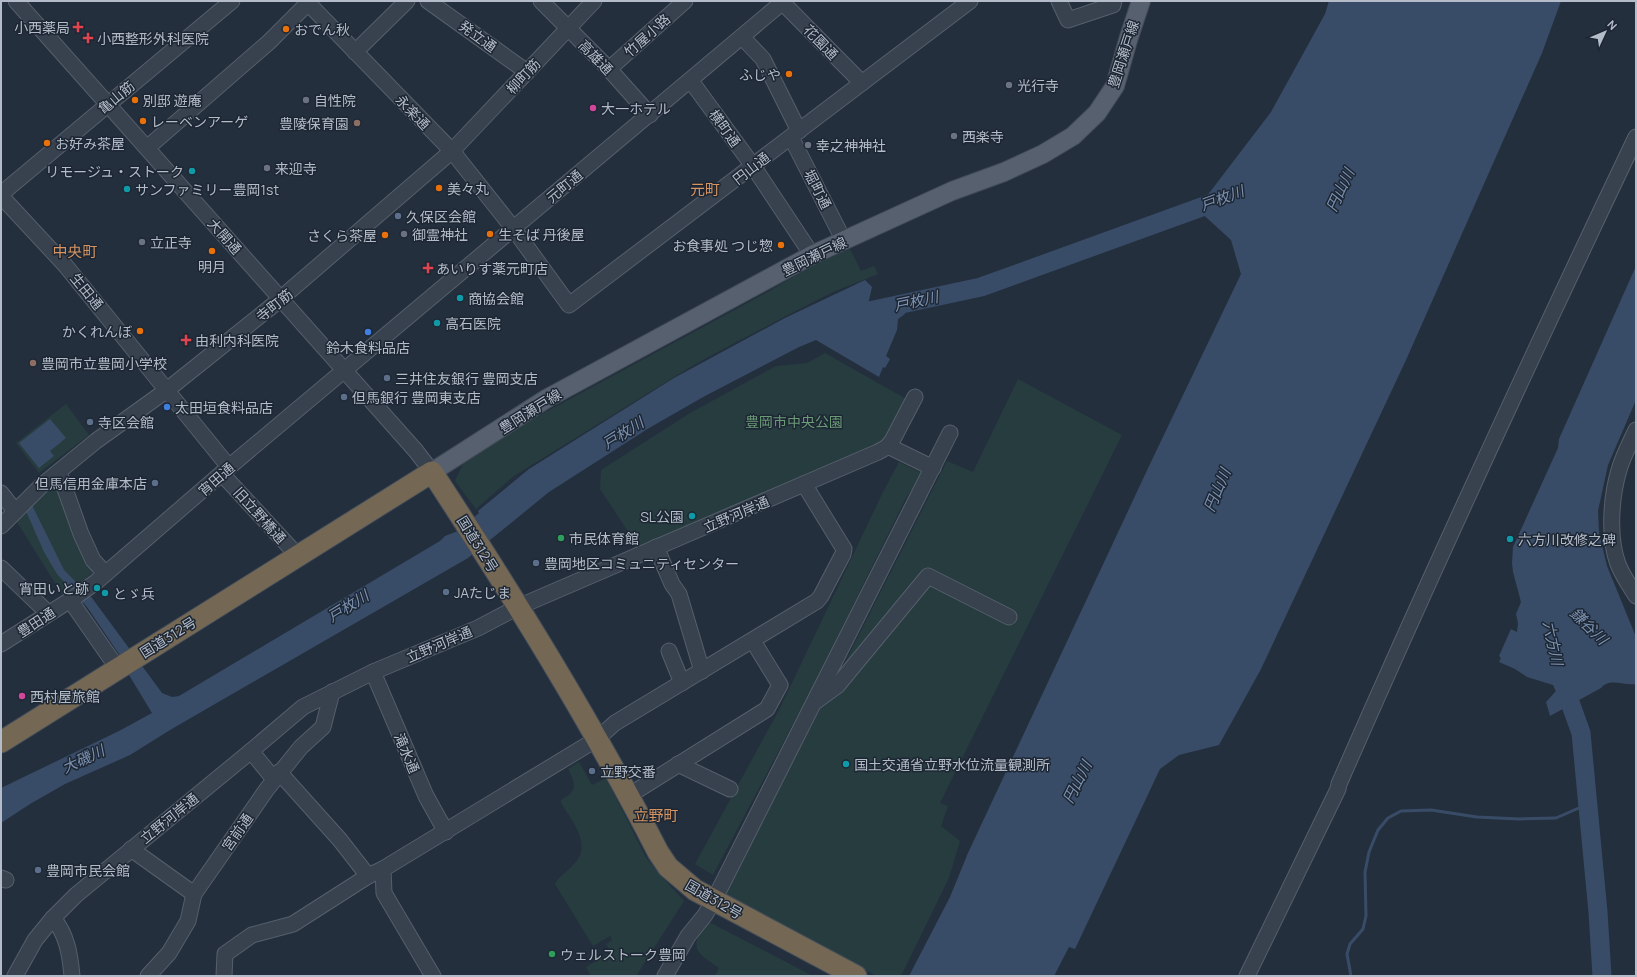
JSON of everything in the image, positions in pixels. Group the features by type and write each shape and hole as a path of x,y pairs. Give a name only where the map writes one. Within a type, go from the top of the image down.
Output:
{"highway":[{"name":"国道312号","path":"2,740 432,472 559,674 597,739 658,852 668,867 695,890 856,976"}],"main road":[{"name":"豊岡瀬戸線","path":"432,472 546,399 812,255 952,191 1004,172 1043,154 1073,136 1097,113 1115,86 1128,37 1141,1"}],"street":[{"name":"亀山筋","path":"1,195 232,1"},
{"path":"355,52 407,1"},
{"name":"発立通","path":"428,1 527,72"},
{"name":"高雄通","path":"541,1 609,69 650,115"},
{"name":"柳町筋","path":"452,151 594,1"},
{"name":"竹屋小路","path":"609,69 685,1"},
{"name":"円山通","path":"513,228 569,305 970,1"},
{"path":"1059,1 1068,20 1113,5 1114,1"},
{"name":"大開通","path":"18,2 416,452 432,472"},
{"path":"147,148 269,42 307,2"},
{"name":"永楽通","path":"307,2 452,151 513,228"},
{"name":"花園通","path":"783,2 862,83"},
{"name":"元町通","path":"344,371 783,2"},
{"name":"堀町通","path":"742,37 763,59 795,134 844,240"},
{"name":"横町通","path":"691,80 753,166 812,255"},
{"path":"1247,976 1338,789 1373,707 1442,555 1636,137"},
{"name":"寺町筋","path":"1,526 41,486 96,441 167,390 281,299 452,151"},
{"name":"生田通","path":"1,195 65,265 167,390 226,470"},
{"name":"宵田通","path":"88,588 344,371"},
{"path":"915,397 894,438 888,446 933,468"},
{"path":"1636,430 1619,468 1613,497 1612,523 1613,543 1618,564 1636,596"},
{"path":"665,976 688,936 718,902 814,702 950,433"},
{"name":"立野河岸通","path":"15,976 35,940 53,918 76,895 303,707 373,672 478,628 518,607 878,452 888,446"},
{"name":"旧立野橋通","path":"226,470 298,556"},
{"path":"59,472 81,534 93,560 106,573"},
{"path":"224,976 225,954 252,934 293,924 368,876 383,869 446,832 597,739 615,723 812,606 819,599 843,552 843,547 804,484"},
{"path":"1,493 15,511"},
{"path":"656,548 672,584 679,594 702,671"},
{"path":"1,568 48,613"},
{"path":"814,702 837,686 928,576 1009,617"},
{"name":"豊田通","path":"1,644 88,588"},
{"path":"73,599 118,669"},
{"path":"628,796 767,709 780,686 753,640"},
{"path":"668,651 682,683"},
{"name":"滝水通","path":"373,672 426,796 446,832"},
{"name":"宮前通","path":"148,976 169,953 188,921 194,894 279,772 301,746 323,727 332,692"},
{"path":"251,751 273,778 279,772 340,840 368,876"},
{"path":"678,764 730,789"},
{"path":"131,849 194,894"},
{"path":"383,869 384,893 433,976"},
{"path":"53,918 61,928 65,937 72,976"}],"green space":[{"path":"850,249 861,271 874,266 878,274 833,292 697,363 514,476 476,509 455,481 465,460 522,425 766,293 817,263"},
{"name":"豊岡市中央公園","path":"825,353 908,400 887,441 636,551 631,536 600,489 601,470 690,413 776,366 807,363"},
{"path":"1018,379 1122,435 940,803 948,806 941,826 960,841 949,878 901,976 877,976 722,896 839,674 947,461 973,472"},
{"path":"66,404 89,435 39,473 16,443"},
{"path":"899,462 924,474 906,498 810,692 713,875 695,864 780,708 883,492"},
{"path":"57,482 96,570 63,596 17,522 24,510 29,505"},
{"path":"579,762 592,785 606,778 645,856 684,901 636,976 591,976 586,967 611,952 606,944 612,940 610,936 593,946 555,884 578,859 581,851 581,843 576,826 561,803 561,800 567,797 574,787 573,779 568,769"},
{"path":"705,920 813,976 715,976 719,968 699,953 696,943"}],"water":[{"name":"円山川","path":"1329,1 1561,1 1542,53 1406,360 1261,669 1219,745 1179,755 1160,769 1075,949 1069,947 1054,976 909,976 950,897 968,853 1150,464 1241,274 1231,240 1197,209 1271,112 1325,14"},
{"name":"鎌谷川","path":"1636,266 1636,400 1608,465 1598,511 1599,533 1607,566 1636,637 1636,684 1608,683 1550,716 1546,702 1556,691 1553,685 1527,677 1515,669 1499,662 1501,658 1499,656 1511,629 1517,632 1518,623 1516,614 1521,602 1513,572 1513,547 1558,448 1559,439"},
{"name":"大磯川","path":"865,280 872,287 867,309 879,314 902,306 905,314 898,319 897,330 886,356 890,359 885,368 883,367 879,377 816,340 799,347 705,396 649,428 549,492 468,558 170,730 130,755 65,784 1,823 1,788 119,731 152,713 129,675 119,654 87,607 57,574 44,552 25,509 31,503 64,570 92,598 162,693 172,697 179,696 440,541 445,536 458,531 479,513 478,511 529,469 674,378 785,318"},
{"path":"50,419 66,438 50,451 54,456 39,468 19,443"}],"waterway":[{"name":"戸枚川","path":"847,318 869,311 981,287 1221,200"},
{"name":"六方川","path":"1562,680 1581,733 1598,912 1602,976"},
{"path":"1351,976 1347,954 1350,944 1363,929 1366,916 1365,872 1369,852 1378,830 1388,818 1401,811 1431,810 1477,817 1519,819 1556,818 1588,804"}],"place":[{"name":"小西薬局","path":"78,27"},
{"name":"おでん秋","path":"286,29"},
{"name":"小西整形外科医院","path":"88,38"},
{"name":"ふじや","path":"789,74"},
{"name":"光行寺","path":"1009,85"},
{"name":"別邸 遊庵","path":"135,100"},
{"name":"自性院","path":"306,100"},
{"name":"大一ホテル","path":"593,108"},
{"name":"レーベンアーゲ","path":"143,121"},
{"name":"豊陵保育園","path":"357,123"},
{"name":"西楽寺","path":"954,136"},
{"name":"お好み茶屋","path":"47,143"},
{"name":"幸之神神社","path":"808,145"},
{"name":"来迎寺","path":"267,168"},
{"name":"リモージュ・ストーク","path":"192,171"},
{"name":"美々丸","path":"439,188"},
{"name":"サンファミリー豊岡1st","path":"127,189"},
{"name":"久保区会館","path":"398,216"},
{"name":"御霊神社","path":"404,234"},
{"name":"生そば 丹後屋","path":"490,234"},
{"name":"さくら茶屋","path":"385,235"},
{"name":"立正寺","path":"142,242"},
{"name":"お食事処 つじ惣","path":"781,245"},
{"name":"明月","path":"212,251"},
{"name":"あいりす薬元町店","path":"428,268"},
{"name":"商協会館","path":"460,298"},
{"name":"高石医院","path":"437,323"},
{"name":"かくれんぼ","path":"140,331"},
{"name":"鈴木食料品店","path":"368,332"},
{"name":"由利内科医院","path":"186,340"},
{"name":"豊岡市立豊岡小学校","path":"33,363"},
{"name":"三井住友銀行 豊岡支店","path":"387,378"},
{"name":"但馬銀行 豊岡東支店","path":"344,397"},
{"name":"太田垣食料品店","path":"167,407"},
{"name":"寺区会館","path":"90,422"},
{"name":"但馬信用金庫本店","path":"155,483"},
{"name":"SL公園","path":"692,516"},
{"name":"市民体育館","path":"561,538"},
{"name":"六方川改修之碑","path":"1510,539"},
{"name":"豊岡地区コミュニティセンター","path":"536,563"},
{"name":"宵田いと跡","path":"97,588"},
{"name":"JAたじま","path":"446,592"},
{"name":"とゞ兵","path":"105,593"},
{"name":"西村屋旅館","path":"22,696"},
{"name":"国土交通省立野水位流量観測所","path":"846,764"},
{"name":"立野交番","path":"592,771"},
{"name":"豊岡市民会館","path":"38,870"},
{"name":"ウェルストーク豊岡","path":"552,954"}],"district":[{"name":"元町","path":"705,189"},
{"name":"中央町","path":"75,251"},
{"name":"立野町","path":"656,815"}]}
